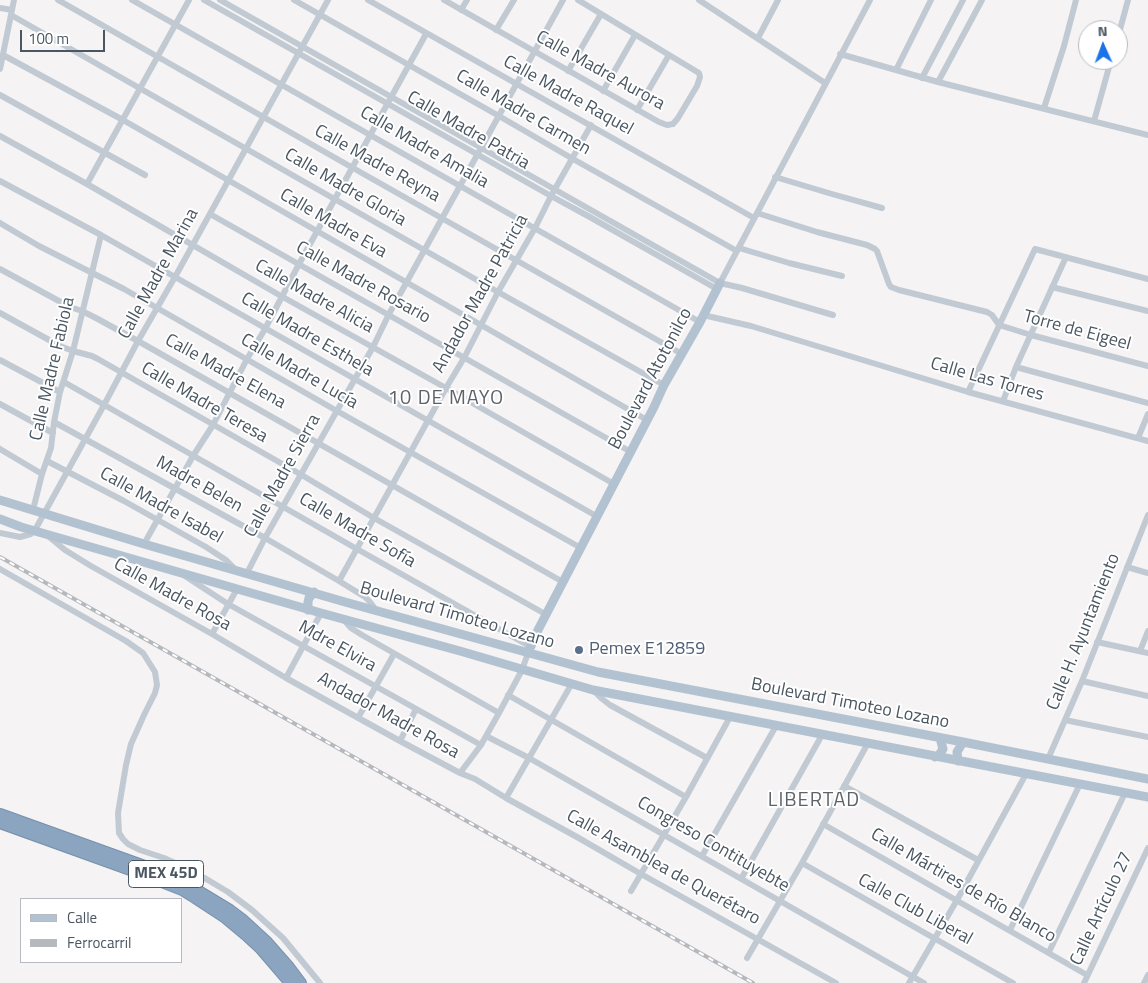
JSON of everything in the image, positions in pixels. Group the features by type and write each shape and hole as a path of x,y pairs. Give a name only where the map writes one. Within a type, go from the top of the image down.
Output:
{"highway":[{"name":"MEX 45D","path":"0,814 153,869 187,884 242,919 267,942 301,983"},
{"name":"MEX 45D","path":"0,824 182,890 224,917 248,937 290,983"}],"main road":[{"name":"Boulevard Atotonilco","path":"530,650 563,582 648,420 664,385 702,319 718,286"},
{"name":"Boulevard Timoteo Lozano","path":"0,500 144,544 376,610 530,650 598,672 1148,779"},
{"name":"Boulevard Timoteo Lozano","path":"0,519 179,573 571,685 1148,797"},
{"path":"290,604 294,595 292,586"},
{"path":"308,610 309,598 314,592"},
{"path":"936,757 943,749 940,738"},
{"path":"958,761 957,752 963,742"}],"street":[{"path":"0,69 3,42 14,0"},
{"name":"Calle Madre Reyna","path":"58,0 682,354"},
{"name":"Calle Madre Amalia","path":"132,0 535,228 702,319 751,326 817,347"},
{"path":"87,184 189,0"},
{"name":"Calle Madre Patria","path":"204,0 298,53 390,100"},
{"name":"Calle Madre Patria","path":"220,0 302,46 390,100 553,193 596,220 718,286 742,288 833,314"},
{"name":"Calle Madre Carmen","path":"294,0 573,159 738,249 842,276"},
{"name":"Calle Madre Marina","path":"35,530 328,0"},
{"name":"Calle Madre Raquel","path":"368,0 755,216 875,248 889,284 892,287 908,293 987,312 992,315 999,325"},
{"name":"Calle Madre Aurora","path":"444,0 637,110 670,126 678,118 697,86 700,78 698,74 578,0"},
{"path":"461,10 467,0"},
{"path":"496,30 514,0"},
{"name":"Calle Madre Sierra","path":"247,573 282,506 373,347 389,314 563,0"},
{"path":"699,0 825,83"},
{"path":"758,38 778,0"},
{"name":"Boulevard Atotonilco","path":"718,286 870,0"},
{"path":"896,70 931,0"},
{"path":"922,78 963,0"},
{"path":"938,82 982,0"},
{"path":"1044,108 1064,46 1076,0"},
{"path":"1122,20 1128,0"},
{"path":"0,8 12,13"},
{"name":"Calle Madre Gloria","path":"12,13 140,89 664,385"},
{"path":"568,71 601,14"},
{"path":"144,544 213,425 281,296 426,34"},
{"path":"603,91 635,35"},
{"path":"840,54 922,78 1148,135"},
{"name":"Calle Madre Eva","path":"3,55 122,120 648,420"},
{"path":"637,110 669,55"},
{"path":"1094,121 1108,70"},
{"path":"0,95 145,175"},
{"name":"Andador Madre Patricia","path":"339,581 591,126"},
{"name":"Calle Madre Alicia","path":"0,136 614,484"},
{"path":"775,177 882,208"},
{"name":"Calle Madre Esthela","path":"0,181 101,235 598,517"},
{"name":"Calle Madre Rosario","path":"210,214 631,452"},
{"name":"Calle Madre Lucía","path":"0,223 39,246 124,289 581,548"},
{"name":"Calle Madre Fabiola","path":"34,510 42,474 51,448 60,392 73,351 101,235"},
{"path":"968,392 1034,250 1037,249 1148,278"},
{"path":"1003,401 1016,367 1066,257"},
{"name":"Calle Madre Elena","path":"0,269 138,341 563,582"},
{"path":"1052,287 1148,311"},
{"name":"Calle Madre Teresa","path":"0,313 39,335 73,351 92,356 374,518 547,614"},
{"name":"Torre de Eigeel","path":"999,325 1148,366"},
{"name":"Calle Las Torres","path":"817,347 968,392 1148,440"},
{"path":"0,360 60,392"},
{"path":"1016,367 1148,403"},
{"name":"Calle Madre Sofía","path":"64,382 530,650"},
{"path":"0,404 53,433"},
{"path":"1138,438 1148,414"},
{"name":"Madre Belen","path":"54,422 339,581 366,597 376,610"},
{"path":"0,449 42,474"},
{"name":"Calle Madre Isabel","path":"47,461 124,501 218,554 237,570"},
{"name":"Calle H. Ayuntamiento","path":"1048,759 1145,528 1148,515"},
{"path":"0,533 20,537 31,534 35,530"},
{"name":"Calle Madre Rosa","path":"45,533 56,543 90,566 286,678"},
{"path":"1127,567 1148,573"},
{"path":"0,569 117,634 143,653 152,666 158,684 152,702 131,744 126,765 118,813 119,833 123,839 140,850 164,858 208,880 252,910 283,938 320,983"},
{"name":"Mdre Elvira","path":"179,573 228,604 481,745"},
{"path":"212,634 237,589"},
{"path":"286,678 321,613"},
{"path":"343,619 351,628 394,654 499,712"},
{"path":"1140,651 1148,630"},
{"path":"1097,642 1148,653"},
{"name":"Boulevard Atotonilco","path":"460,773 481,745 522,670 530,650"},
{"path":"358,718 394,654"},
{"name":"Andador Madre Rosa","path":"286,678 460,773 476,779"},
{"path":"1082,681 1148,696"},
{"path":"506,798 571,685"},
{"path":"594,690 610,704 707,758"},
{"path":"508,695 686,797"},
{"path":"400,741 416,709"},
{"path":"631,891 730,717"},
{"path":"1065,720 1148,737"},
{"path":"702,856 776,726"},
{"path":"741,879 822,735"},
{"name":"Congreso Contituyebte","path":"486,736 529,758 780,900 911,980 924,983"},
{"path":"746,958 802,863 868,743"},
{"path":"911,980 1026,774"},
{"name":"Calle Asamblea de Querétaro","path":"476,779 506,798 836,983"},
{"path":"1010,930 1080,784"},
{"path":"844,786 978,860"},
{"path":"1049,952 1125,793"},
{"name":"Calle Mártires de Río Blanco","path":"823,824 1087,975"},
{"name":"Calle Artículo 27","path":"1084,983 1148,848"},
{"name":"Calle Club Liberal","path":"802,863 1014,983"},
{"path":"1144,983 1148,975"}],"railway":[{"path":"0,557 753,983"}],"place":[{"name":"Pemex E12859","path":"579,650"}],"district":[{"name":"10 DE MAYO","path":"446,399"},
{"name":"LIBERTAD","path":"814,801"}]}
